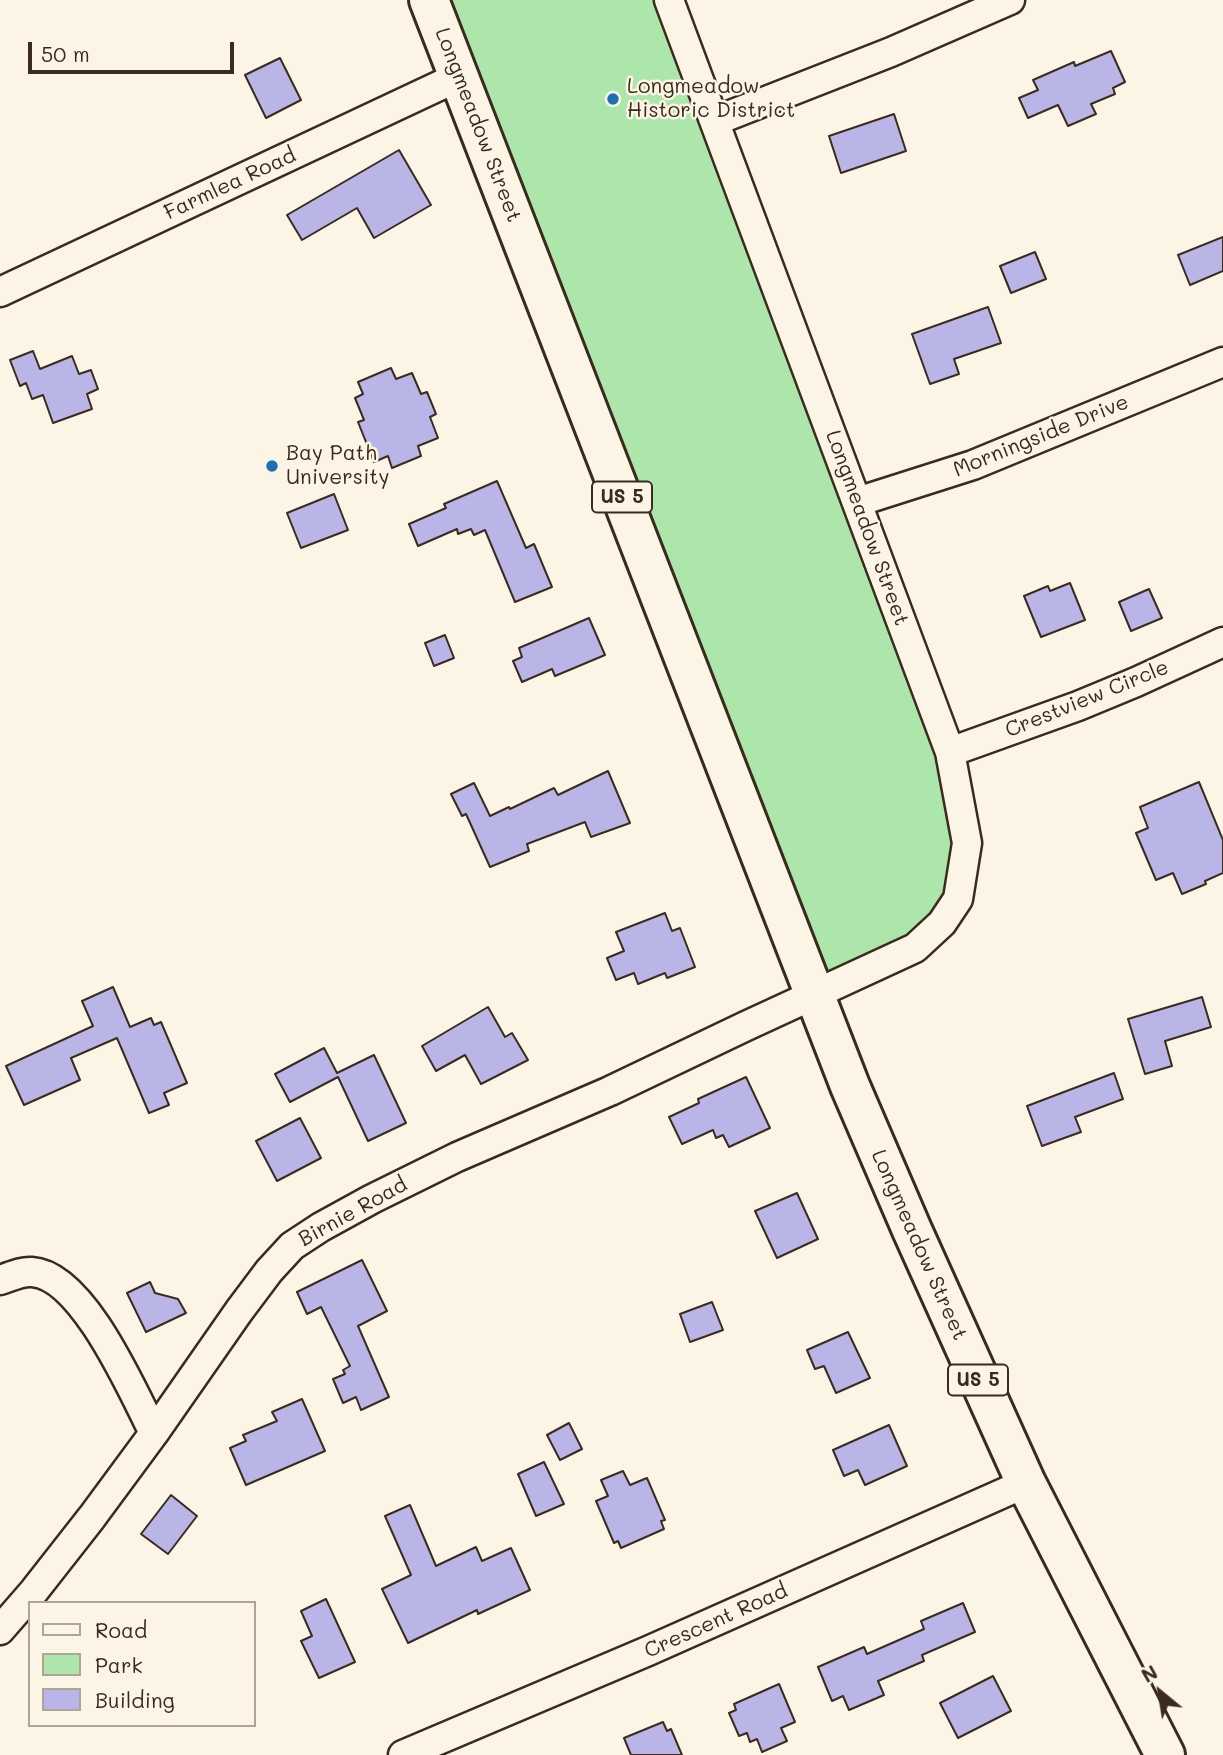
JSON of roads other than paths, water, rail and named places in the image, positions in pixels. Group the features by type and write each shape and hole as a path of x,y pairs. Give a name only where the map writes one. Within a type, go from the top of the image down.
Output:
{"main road":[{"name":"Longmeadow Street","path":"429,0 850,1086 1026,1483 1165,1755"}],"street":[{"name":"Longmeadow Street","path":"669,0 950,752 967,844 958,899 942,923 915,948 814,994"},
{"path":"715,121 891,52 1010,0"},
{"name":"Farmlea Road","path":"0,292 460,76"},
{"name":"Morningside Drive","path":"857,502 973,465 1223,362"},
{"name":"Crestview Circle","path":"950,752 1078,706 1223,642"},
{"name":"Birnie Road","path":"0,1630 76,1538 259,1284 288,1249 302,1238 372,1199 457,1157 610,1091 814,994"},
{"path":"0,1280 24,1272 40,1273 67,1290 84,1308 113,1351 153,1433"},
{"name":"Crescent Road","path":"403,1755 648,1651 1026,1483"}],"place":[{"name":"Longmeadow Historic District","path":"613,99"},
{"name":"Bay Path University","path":"272,466"}]}
